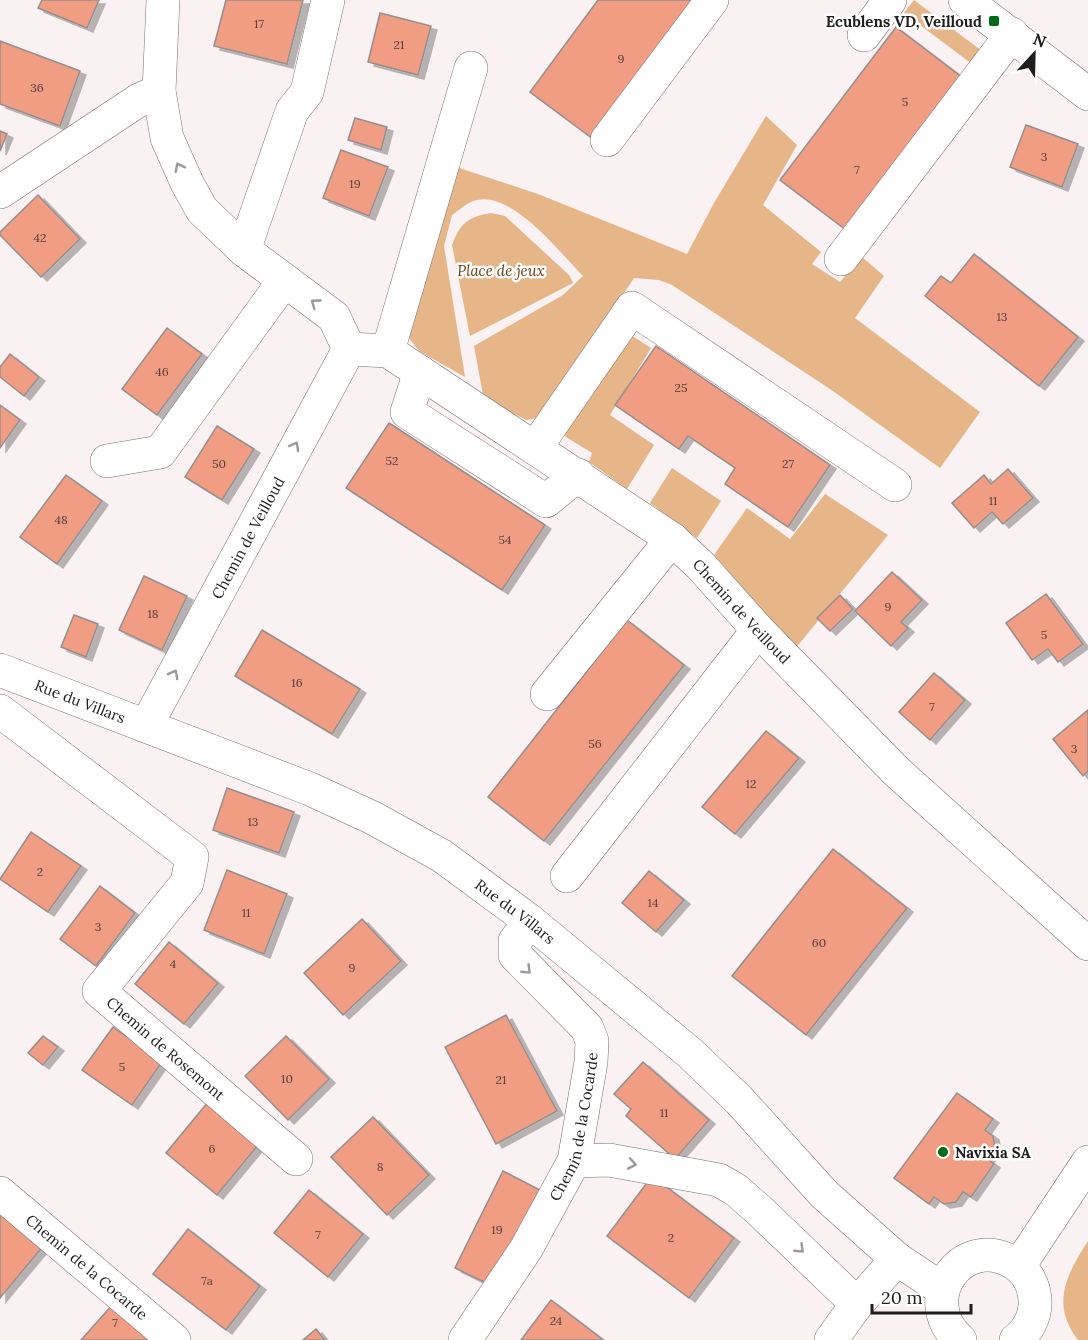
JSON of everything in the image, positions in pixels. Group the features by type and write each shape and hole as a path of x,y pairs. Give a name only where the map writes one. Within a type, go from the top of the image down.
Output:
{"street":[{"path":"163,0 159,91 167,138 187,183 202,210 244,250 334,317 349,349 388,351 471,68"},
{"path":"244,250 292,111 307,93 328,0"},
{"path":"607,140 712,0"},
{"path":"864,34 890,0"},
{"path":"965,0 1088,94"},
{"path":"841,259 1012,34"},
{"path":"0,192 139,100 159,91"},
{"path":"107,461 160,452 284,281"},
{"path":"536,447 632,308 895,485"},
{"name":"Chemin de Veilloud","path":"146,726 349,349"},
{"name":"Chemin de Veilloud","path":"388,351 672,539 701,566 758,630 896,771 1088,944"},
{"path":"420,372 407,412 546,501 578,476"},
{"path":"547,694 672,539"},
{"path":"567,876 758,630"},
{"name":"Rue du Villars","path":"0,670 310,789 373,818 442,856 530,921 690,1053 739,1100 824,1194 897,1259 942,1289"},
{"name":"Chemin de Rosemont","path":"0,711 192,856 187,883 99,991 296,1160"},
{"name":"Chemin de la Cocarde","path":"465,1340 526,1249 574,1161 591,1062 592,1041 586,1028 515,955 515,941 530,921"},
{"path":"574,1161 609,1160 711,1177 725,1183 760,1211 857,1304"},
{"path":"1019,1266 1088,1162"},
{"name":"Chemin de la Cocarde","path":"0,1193 174,1340"},
{"path":"960,1340 951,1333 944,1319 941,1304 942,1289 949,1275 961,1264 975,1257 990,1255 1006,1258 1019,1266 1034,1288 1036,1302 1034,1315 1020,1339"},
{"path":"831,1340 857,1304 897,1259"}],"green space":[{"path":"914,0 982,51 972,64 904,13"},
{"path":"766,116 797,145 763,205 821,252 812,264 840,282 862,257 884,276 855,318 980,412 940,468 830,389 672,285 659,280 634,278 543,417 527,420 484,400 474,346 563,295 583,276 532,224 501,203 485,199 471,202 461,208 452,215 444,246 465,377 419,351 405,333 450,165 538,194 687,254 714,203"},
{"name":"Place de jeux","path":"491,213 505,216 569,275 573,283 470,336 452,245 458,231 466,222"},
{"path":"629,334 651,348 610,415 654,445 627,489 589,462 592,453 558,432"},
{"path":"672,468 721,501 697,538 650,503"},
{"path":"825,494 888,535 795,649 714,555 747,508 790,539"},
{"path":"1088,1241 1088,1340 1078,1340 1070,1327 1063,1302 1068,1277"}],"building":[{"path":"42,0 99,0 87,28 38,8"},
{"path":"226,0 303,0 287,64 214,46"},
{"path":"598,0 701,0 597,142 530,92"},
{"path":"380,13 431,26 418,75 368,62"},
{"path":"896,27 963,78 846,230 780,180"},
{"path":"0,41 80,71 60,126 0,104"},
{"path":"355,118 387,127 381,150 348,140"},
{"path":"1026,125 1078,144 1062,187 1010,167"},
{"path":"0,131 7,134 0,151"},
{"path":"341,150 388,167 369,216 323,198"},
{"path":"38,195 80,239 41,277 0,235 0,232"},
{"path":"974,254 1078,337 1039,386 925,296 941,276 951,283"},
{"path":"167,328 202,354 157,415 122,389"},
{"path":"656,346 830,465 788,527 725,484 735,468 688,436 679,449 615,405"},
{"path":"10,354 39,377 24,396 0,377 0,367"},
{"path":"0,405 20,420 0,448"},
{"path":"389,423 545,525 502,590 346,488"},
{"path":"217,426 254,449 222,500 185,477"},
{"path":"1008,469 1033,498 1003,524 992,512 974,528 952,503 984,475 991,484"},
{"path":"66,475 102,501 57,564 20,537"},
{"path":"892,572 922,600 901,622 908,628 891,646 855,611"},
{"path":"144,576 187,596 162,650 119,630"},
{"path":"1046,594 1083,644 1058,662 1048,649 1032,660 1006,623"},
{"path":"840,595 853,609 830,631 817,618"},
{"path":"74,615 98,624 86,657 61,647"},
{"path":"627,620 684,665 544,841 488,797"},
{"path":"262,630 360,689 332,734 235,676"},
{"path":"934,673 965,700 930,740 899,712"},
{"path":"1088,710 1088,771 1083,776 1053,739"},
{"path":"766,731 799,758 735,834 702,807"},
{"path":"227,788 294,812 279,853 213,830"},
{"path":"31,832 81,866 48,912 0,879"},
{"path":"833,849 907,908 806,1035 732,976"},
{"path":"227,870 287,894 264,954 204,930"},
{"path":"649,871 684,900 656,932 622,903"},
{"path":"100,886 135,913 96,966 60,939"},
{"path":"362,919 401,961 343,1015 304,973"},
{"path":"169,942 218,983 184,1024 135,984"},
{"path":"506,1015 557,1111 496,1144 445,1047"},
{"path":"113,1027 162,1062 132,1105 82,1070"},
{"path":"43,1036 58,1047 43,1065 28,1053"},
{"path":"286,1036 329,1079 288,1120 245,1076"},
{"path":"643,1062 709,1120 675,1159 626,1116 631,1109 614,1094"},
{"path":"957,1093 993,1119 985,1130 993,1136 995,1148 988,1159 994,1164 971,1197 963,1192 956,1202 944,1204 934,1197 929,1204 894,1178"},
{"path":"208,1102 259,1144 217,1195 166,1153"},
{"path":"373,1117 429,1175 387,1215 331,1157"},
{"path":"503,1171 540,1190 492,1286 455,1268"},
{"path":"652,1176 734,1238 689,1298 607,1236"},
{"path":"309,1190 363,1234 328,1277 274,1233"},
{"path":"0,1207 45,1244 0,1298"},
{"path":"188,1229 260,1286 226,1330 153,1274"},
{"path":"551,1300 602,1339 521,1340"},
{"path":"113,1304 155,1340 81,1340"},
{"path":"316,1329 325,1340 303,1340"}],"place":[{"name":"Ecublens VD, Veilloud","path":"994,21"},
{"name":"Navixia SA","path":"943,1152"}]}
